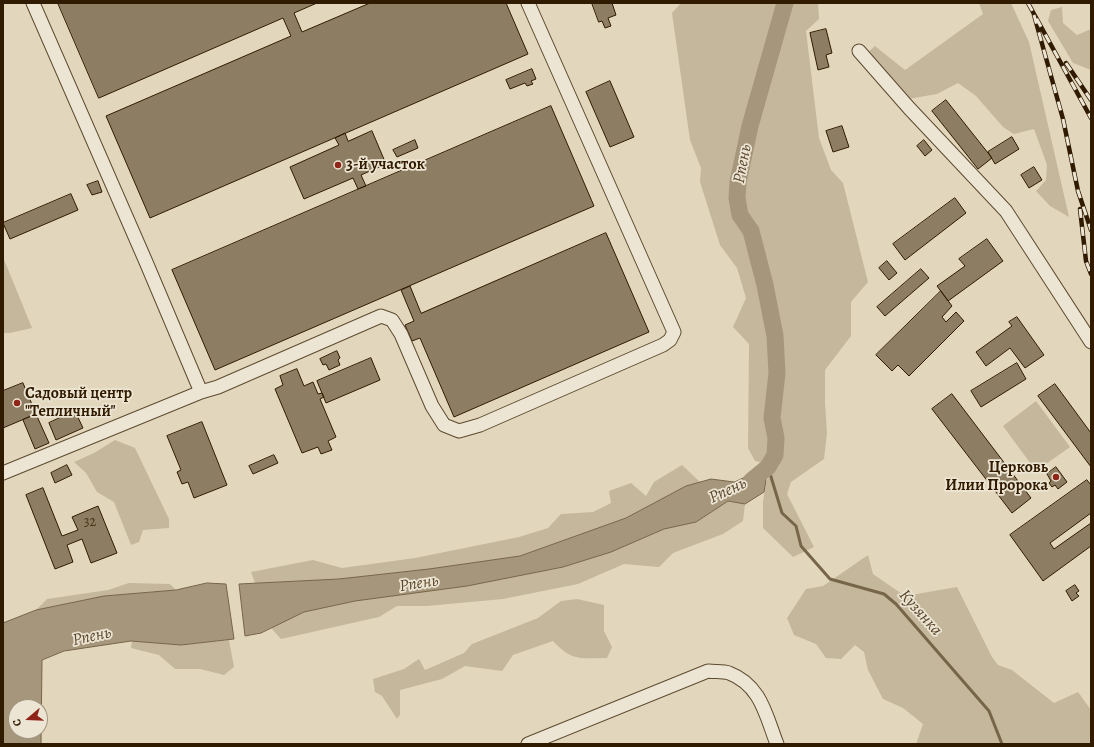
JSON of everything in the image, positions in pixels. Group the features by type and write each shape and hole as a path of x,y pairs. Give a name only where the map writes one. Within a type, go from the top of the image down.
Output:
{"lane":[{"path":"32,3 146,262 201,392"},
{"path":"3,473 201,392 218,388 381,316 392,320 401,334 432,406 444,425 459,431 480,425 663,345 670,340 674,332 528,3"},
{"path":"859,51 909,108 1006,211 1091,342"},
{"path":"528,744 708,671 728,673 748,684 758,694 777,744"}],"shaded area":[{"path":"681,3 818,3 819,19 806,31 819,138 831,170 843,183 868,282 851,302 851,336 825,370 827,433 824,459 791,482 787,494 814,547 793,557 763,528 763,502 766,482 776,466 755,461 748,448 749,344 733,327 746,298 737,268 720,245 700,182 701,168 690,140 672,13"},
{"path":"979,3 1011,3 1029,42 1069,217 1050,206 1036,191 1046,180 1047,165 1034,129 1014,134 1003,127 976,96 958,83 937,94 908,99 866,54 875,46 905,70 983,14"},
{"path":"1062,7 1063,23 1077,35 1091,29 1091,70 1073,63 1048,21 1051,10"},
{"path":"3,257 32,328 3,333"},
{"path":"1036,401 1070,447 1036,471 1003,426"},
{"path":"115,440 135,448 169,519 169,528 143,530 139,542 131,545 114,502 97,492 86,473 74,462 94,453"},
{"path":"682,465 700,482 686,486 626,518 520,556 429,569 339,579 255,583 251,572 313,560 342,568 415,558 519,537 548,528 561,514 593,512 611,503 609,491 631,483 646,496 654,482"},
{"path":"728,501 745,504 743,521 723,534 673,553 659,567 624,564 578,584 503,599 427,606 397,606 379,617 281,639 271,628 304,612 355,601 467,586 563,567 611,552 664,529 696,522"},
{"path":"868,555 873,574 905,596 957,587 992,657 998,665 1012,670 1054,703 1078,692 1091,710 1091,744 916,744 923,724 903,708 883,699 868,670 864,652 855,645 841,659 826,658 816,644 794,635 787,618 806,589 823,586"},
{"path":"129,583 170,584 176,590 104,596 36,610 47,599 108,590"},
{"path":"577,599 604,605 604,631 612,647 607,658 583,658 572,656 566,653 553,641 513,655 502,671 465,666 442,679 400,690 400,715 397,719 382,696 375,692 373,679 404,669 419,659 425,670 464,653 472,644 538,618 561,601"},
{"path":"229,640 234,667 224,675 200,669 175,669 159,655 131,648 132,641 181,645"}],"water":[{"path":"768,467 764,492 745,504 728,501 696,522 664,529 611,552 563,567 467,586 355,601 304,612 261,633 245,636 239,584 339,579 429,569 520,556 626,518 686,486 711,479 734,482"},
{"path":"207,583 226,584 234,639 181,645 131,641 64,651 42,660 42,699 8,699 8,739 41,739 41,744 3,744 3,623 36,610 104,596 176,590"}],"building":[{"path":"58,3 317,3 294,13 302,32 370,3 506,3 528,54 150,218 106,116 291,36 283,18 99,98"},
{"path":"592,3 612,3 616,15 608,18 611,26 605,28 602,21 599,22"},
{"path":"826,29 832,53 826,55 829,67 818,70 810,33"},
{"path":"532,69 536,79 531,81 533,84 527,86 525,83 510,89 506,80"},
{"path":"610,81 634,137 610,147 586,92"},
{"path":"946,100 992,158 978,169 932,111"},
{"path":"551,106 594,206 215,370 172,270"},
{"path":"842,126 849,147 833,152 826,131"},
{"name":"3-й участок","path":"372,131 386,164 361,175 366,186 358,189 353,178 304,199 290,167 339,145 335,138 345,133 348,141"},
{"path":"1012,137 1019,149 995,164 988,152"},
{"path":"415,140 418,148 397,157 393,150"},
{"path":"924,140 932,150 925,156 917,146"},
{"path":"1034,167 1042,180 1029,188 1021,175"},
{"path":"98,181 102,192 92,195 87,185"},
{"path":"71,194 78,210 10,239 3,223"},
{"path":"955,198 966,213 905,260 893,244"},
{"path":"606,233 649,332 454,417 420,338 412,341 405,325 414,321 401,290 410,286 421,313"},
{"path":"987,239 1003,261 948,301 937,286 965,266 959,259"},
{"path":"887,261 897,273 889,280 879,268"},
{"path":"921,269 929,278 885,316 877,307"},
{"path":"941,291 952,306 942,317 946,322 956,312 964,321 909,376 898,365 892,371 876,355"},
{"path":"1017,317 1044,355 1025,368 1010,348 986,366 976,352 1012,326 1009,322"},
{"path":"337,351 340,358 338,360 340,365 329,370 326,364 323,365 320,359"},
{"path":"371,358 380,380 326,403 317,381"},
{"path":"1017,363 1026,379 981,407 971,391"},
{"path":"297,369 304,386 313,382 318,394 322,393 324,397 320,399 336,437 328,441 332,450 321,454 318,447 302,453 275,389 283,385 280,376"},
{"name":"Садовый центр \"Тепличный\"","path":"23,383 36,414 3,428 3,391"},
{"path":"1055,384 1091,433 1091,467 1038,396"},
{"path":"952,394 1031,498 1012,513 932,409"},
{"path":"75,411 83,428 56,440 49,423"},
{"path":"36,414 49,443 35,449 23,420"},
{"path":"202,422 227,485 194,498 188,482 182,484 177,472 181,470 167,436"},
{"path":"274,455 278,463 253,474 249,466"},
{"path":"67,465 72,475 55,483 51,473"},
{"name":"Церковь Илии Пророка","path":"1056,467 1067,482 1058,489 1055,485 1052,487 1049,483 1051,481 1047,474"},
{"path":"1087,480 1091,485 1091,513 1050,543 1054,549 1091,523 1091,546 1043,581 1010,535"},
{"path":"43,488 62,536 78,530 72,517 98,506 117,553 91,563 82,539 67,545 73,562 55,569 26,495"},
{"path":"1075,585 1079,591 1076,593 1079,596 1072,601 1066,591"}],"waterway":[{"name":"Рпень","path":"751,481 768,467 775,455 776,438 772,418 777,373 775,336 765,285 751,231 740,215 737,198 738,182 750,126 785,3"},
{"name":"Кузянка","path":"768,467 782,513 796,526 801,546 830,579 884,594 896,604 989,711 1002,744"}],"railway":[{"path":"1028,3 1091,118"},
{"path":"1034,15 1063,119 1078,191 1091,230"},
{"path":"1066,63 1091,100"},
{"path":"1080,209 1086,261 1091,274"}],"place":[{"name":"3-й участок","path":"338,165"},
{"name":"Садовый центр \"Тепличный\"","path":"17,403"},
{"name":"Церковь Илии Пророка","path":"1056,477"}]}
